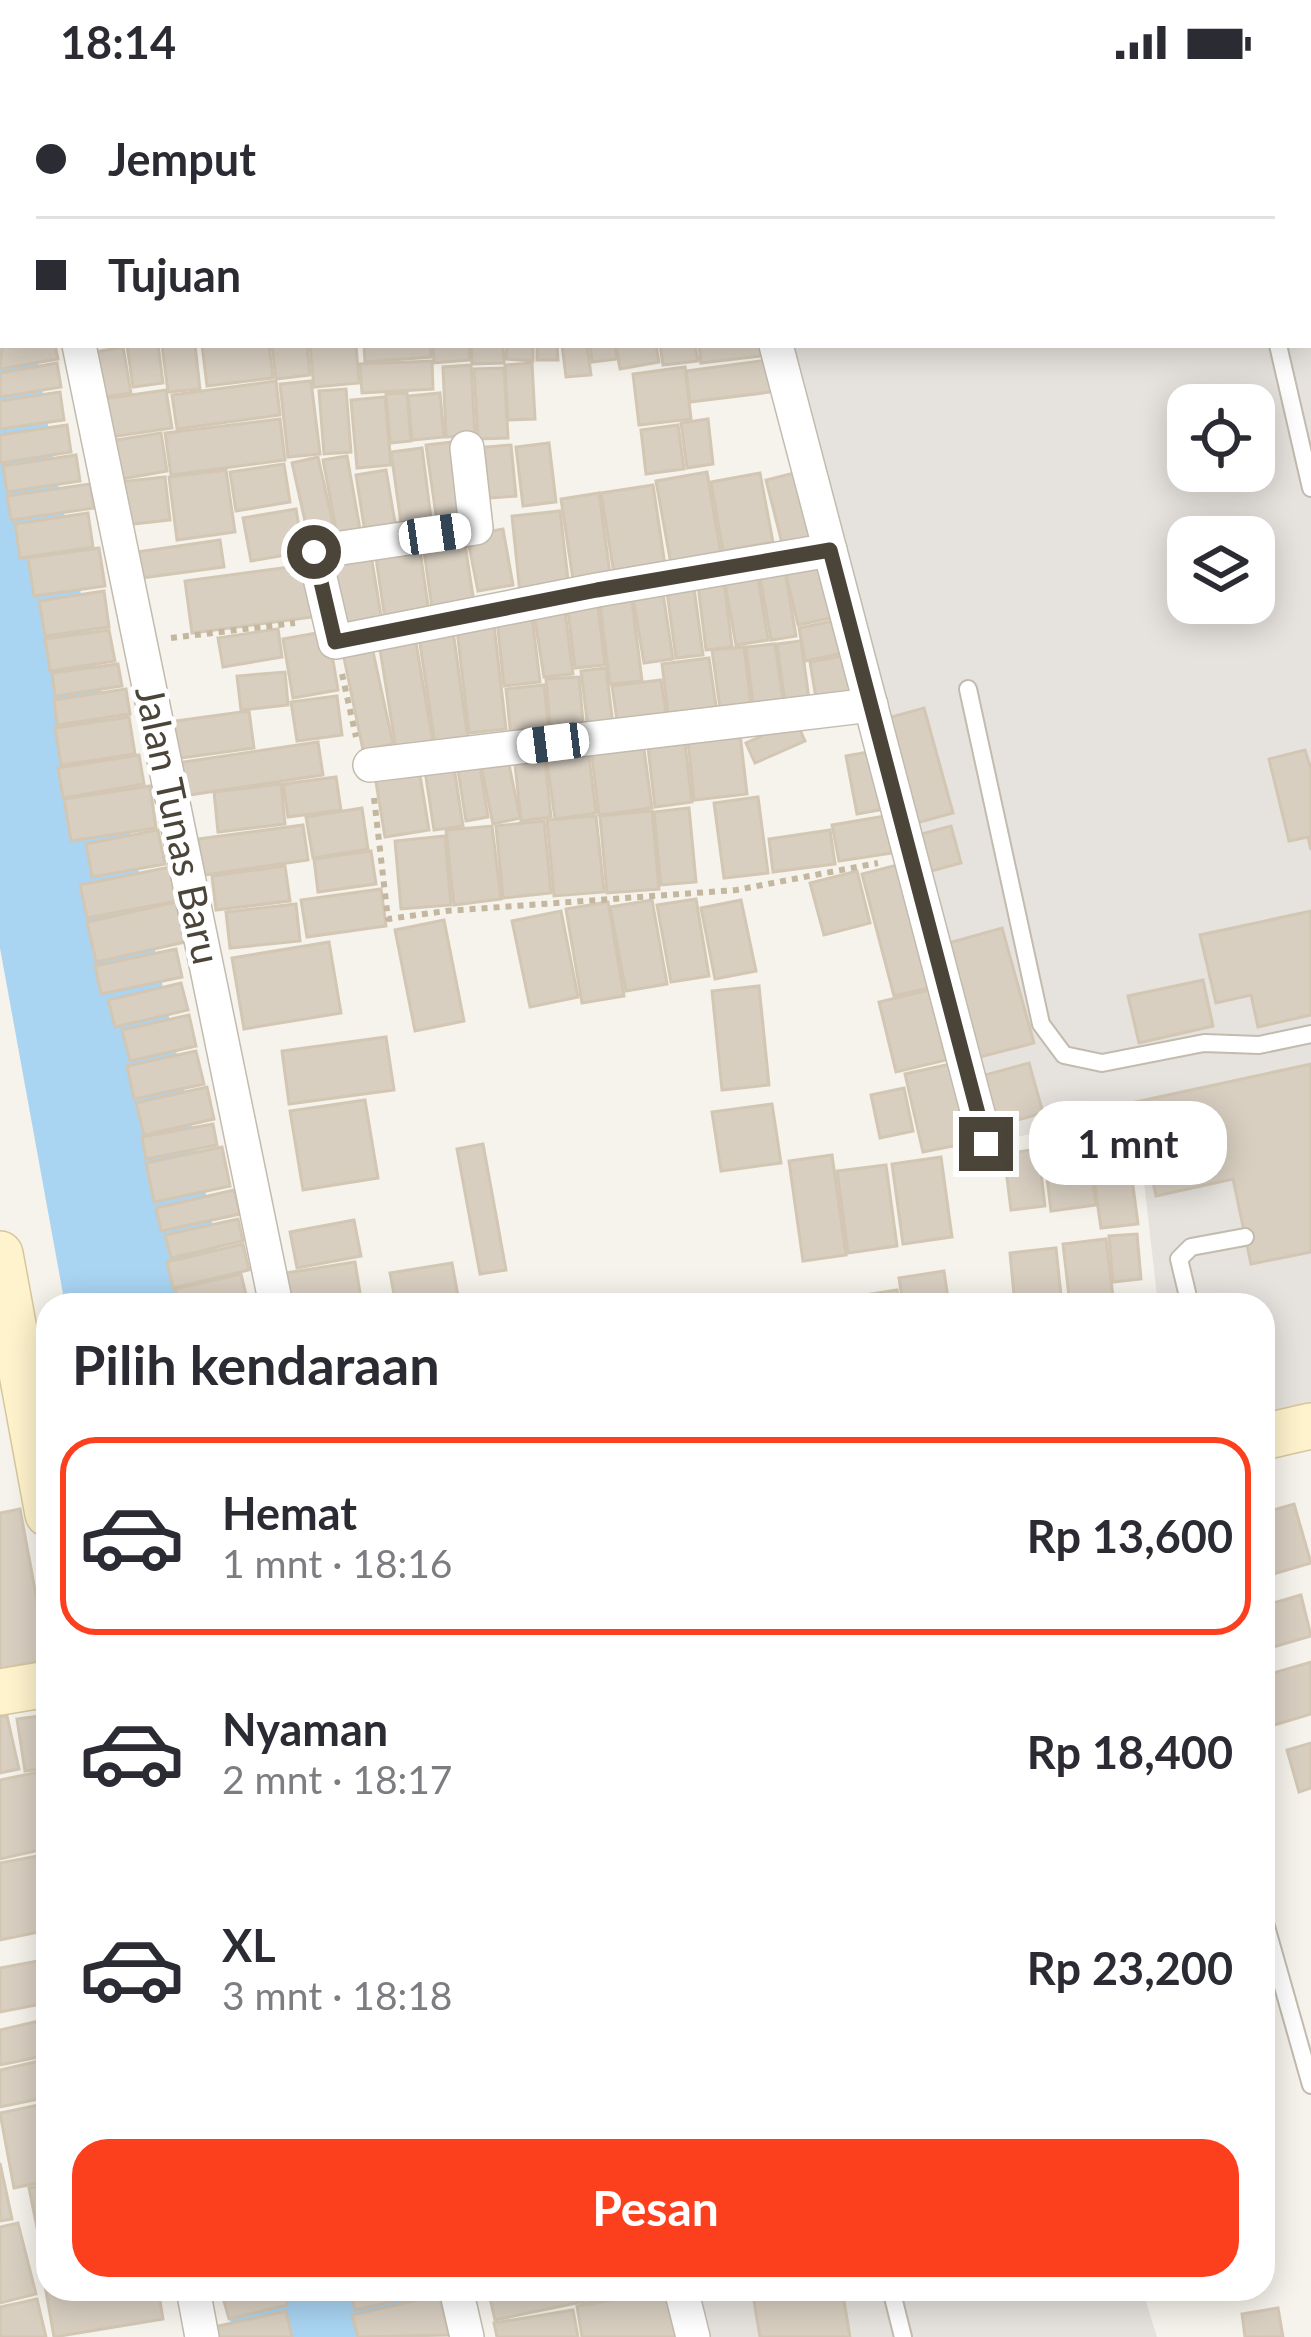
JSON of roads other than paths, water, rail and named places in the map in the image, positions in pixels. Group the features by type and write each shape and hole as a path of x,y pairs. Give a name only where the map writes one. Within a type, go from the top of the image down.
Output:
{"main road":[{"path":"0,1254 36,1449"},
{"path":"1275,1434 1311,1426"},
{"path":"0,1692 36,1686"}],"street":[{"name":"Jalan Tunas Baru","path":"81,348 274,1293"},
{"path":"777,348 986,1144"},
{"path":"467,448 476,528 314,552 332,630 830,550"},
{"path":"370,765 871,705"},
{"path":"195,2301 202,2337"},
{"path":"459,2301 467,2337"},
{"path":"684,2301 693,2337"}],"lane":[{"path":"1279,348 1311,488"},
{"path":"968,689 1041,1024 1064,1054 1102,1063 1204,1043 1259,1045 1311,1034"},
{"path":"1187,1293 1179,1259 1191,1247 1245,1237"},
{"path":"1275,1958 1311,2085"},
{"path":"895,2301 903,2337"}],"water":[{"path":"0,348 35,348 56,474 227,1293 63,1293 0,948"},
{"path":"227,2301 422,2301 429,2337 233,2337"}]}
